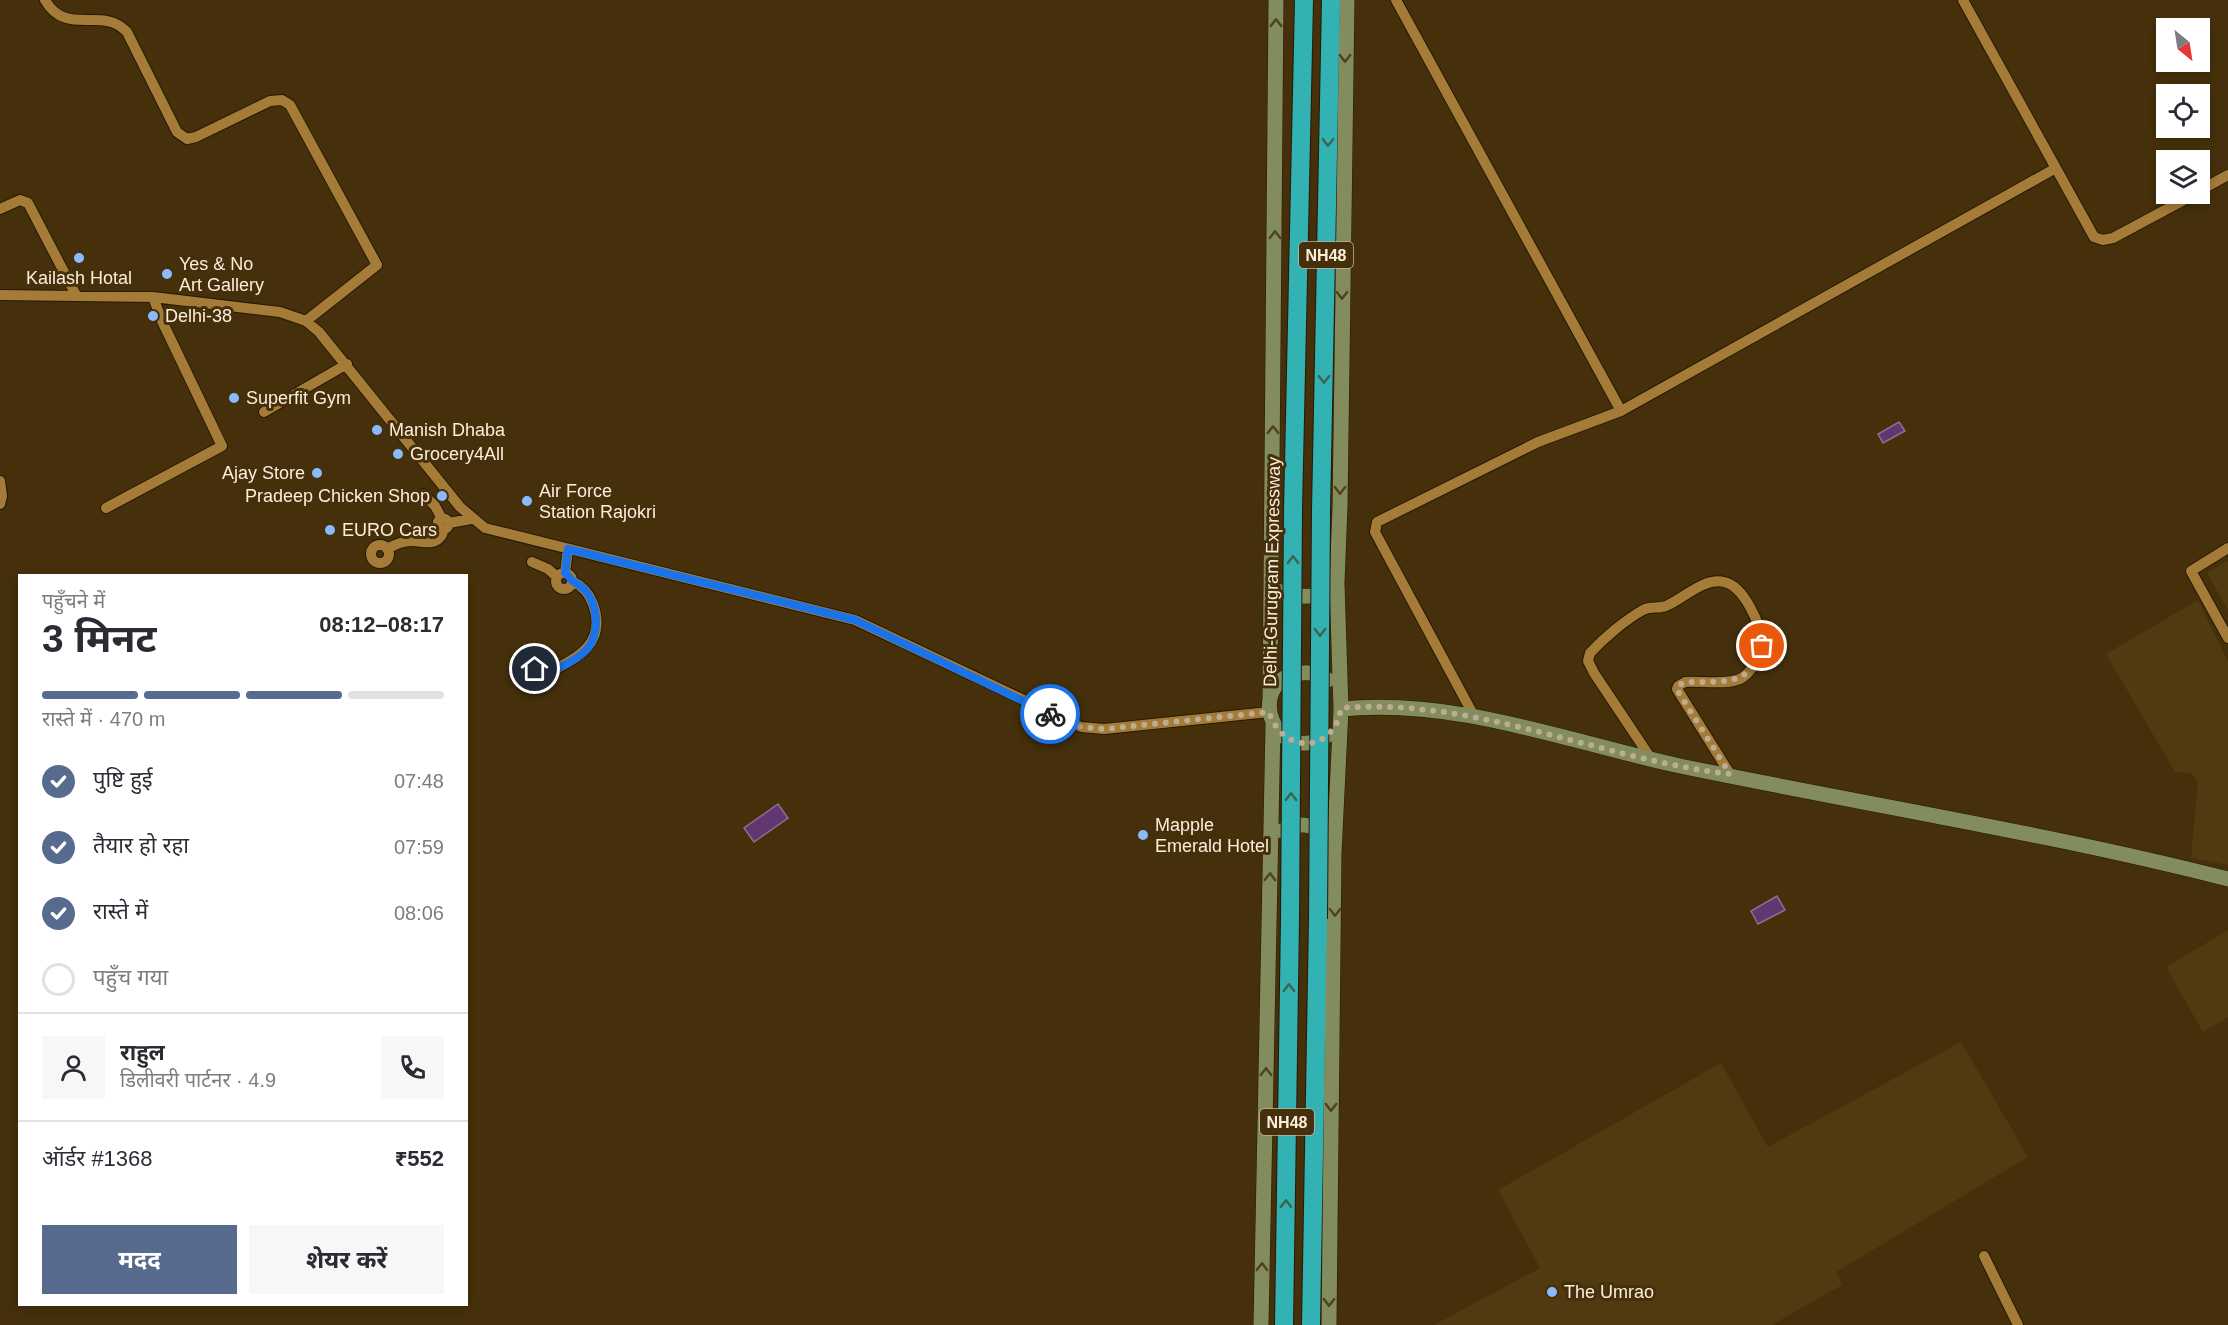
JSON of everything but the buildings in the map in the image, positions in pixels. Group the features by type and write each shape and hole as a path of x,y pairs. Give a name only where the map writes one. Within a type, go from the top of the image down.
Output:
{"highway":[{"name":"Delhi-Gurugram Expressway","path":"1284,1325 1293,510 1304,0"},
{"name":"NH48","path":"1311,1325 1330,0"}],"main road":[{"path":"1261,1325 1270,848 1276,0"},
{"path":"1329,1325 1334,854 1341,708 1337,583 1347,0"},
{"path":"1271,588 1283,594 1312,597 1330,593 1337,583"},
{"path":"1271,712 1280,682 1292,674 1305,672 1326,679 1341,708"},
{"path":"1271,712 1291,741 1305,744 1318,742 1330,734 1341,708"},
{"path":"1341,708 1400,708 1474,716 1652,760 2110,850 2228,879"},
{"path":"1270,848 1280,832 1292,826 1304,825 1317,828 1327,836 1334,854"}],"street":[{"path":"45,0 57,15 70,21 107,19 119,23 127,32 177,132 187,139 196,137 270,101 282,100 290,105 376,265 306,321"},
{"path":"1396,0 1621,411"},
{"path":"1963,0 2094,237 2103,240 2113,238 2176,204"},
{"path":"1474,716 1375,532 1377,522 1538,442 1621,411 2056,168"},
{"path":"2210,185 2228,175"},
{"path":"0,209 20,200 28,203 76,295"},
{"path":"0,295 153,297 280,312 306,321 319,332 347,364 471,519 484,528 855,620 1081,727 1104,729 1271,712"},
{"path":"106,508 222,446 162,321 153,297"},
{"path":"264,412 347,364"},
{"path":"0,481 2,496 0,504"},
{"path":"423,494 435,506 445,524"},
{"path":"445,524 471,519"},
{"path":"387,549 408,541 424,544 435,542 445,524"},
{"path":"2228,548 2191,571 2228,638"},
{"path":"564,577 568,549"},
{"path":"532,562 584,588 591,600 596,622 594,636 583,653 544,675"},
{"path":"1652,760 1594,673 1588,661 1590,653 1641,611 1665,606 1710,583 1725,582 1735,587 1743,597 1755,620 1762,646 1758,658 1741,678 1685,682 1677,689 1730,774"},
{"path":"1983,1256 2018,1325"}],"shaded area":[{"path":"1899,422 1905,431 1883,443 1878,434"},
{"path":"2228,561 2228,610 2207,573"},
{"path":"2198,600 2228,661 2228,865 2191,858 2198,781 2190,773 2175,772 2106,654"},
{"path":"778,804 788,818 754,842 744,828"},
{"path":"1777,896 1785,910 1758,924 1751,911"},
{"path":"2228,930 2228,1017 2203,1032 2166,967"},
{"path":"1961,1042 2028,1157 1836,1272 1842,1285 1772,1325 1434,1325 1540,1268 1498,1190 1721,1063 1768,1147"}],"way so far":[{"path":"1050,714 1081,727 1104,729 1269,712 1273,725 1280,734 1291,741 1305,744 1318,742 1330,734 1340,718 1341,708 1370,706 1419,709 1513,724 1652,760 1730,774 1677,689 1685,682 1734,681 1741,678 1758,658 1762,646"}],"place":[{"name":"Kailash Hotal","path":"79,258"},
{"name":"Yes & No Art Gallery","path":"167,274"},
{"name":"Delhi-38","path":"153,316"},
{"name":"Superfit Gym","path":"234,398"},
{"name":"Manish Dhaba","path":"377,430"},
{"name":"Grocery4All","path":"398,454"},
{"name":"Ajay Store","path":"317,473"},
{"name":"Pradeep Chicken Shop","path":"442,496"},
{"name":"Air Force Station Rajokri","path":"527,501"},
{"name":"EURO Cars","path":"330,530"},
{"name":"Mapple Emerald Hotel","path":"1143,835"},
{"name":"The Umrao","path":"1552,1292"}],"route":[{"path":"535,669 544,675 575,659 590,646 594,636 596,622 591,600 584,588 572,581 565,573 568,549 855,620 1050,714"}]}
